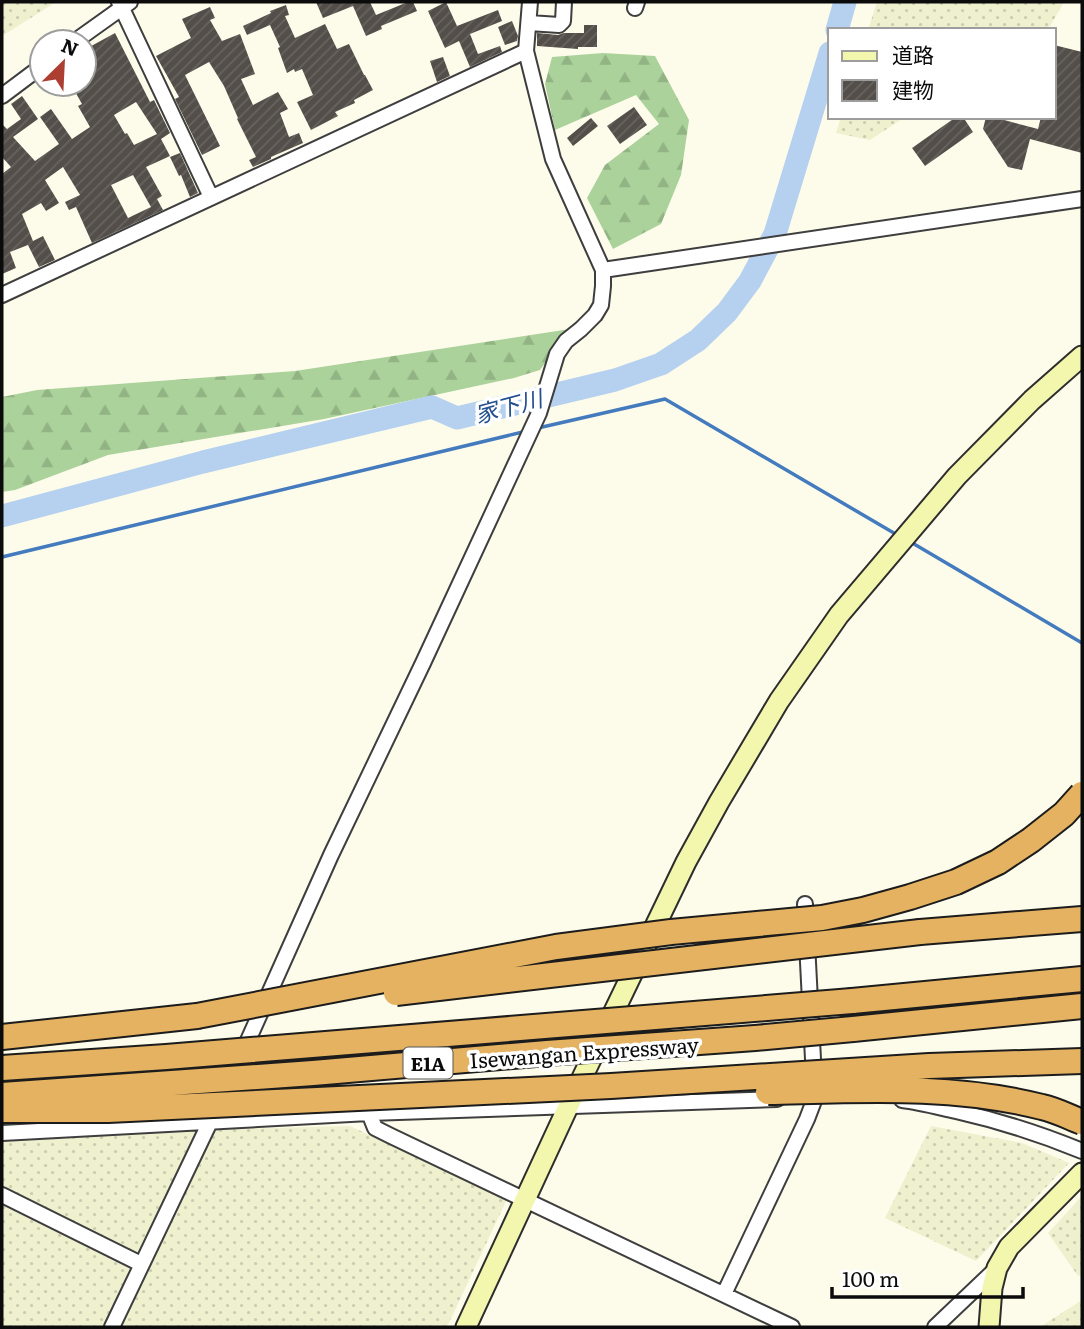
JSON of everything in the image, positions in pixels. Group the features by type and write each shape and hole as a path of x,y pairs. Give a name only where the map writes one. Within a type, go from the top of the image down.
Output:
{"highway":[{"path":"197,1016 556,947 671,932 822,918 863,910 956,883 998,862 1053,822 1082,794"},
{"path":"2,1037 920,932 1082,919"},
{"name":"Isewangan Expressway","path":"2,1068 852,1001 1081,979"},
{"name":"Isewangan Expressway","path":"2,1095 755,1038 1082,1006"},
{"path":"2,1110 108,1110 611,1086 929,1066 1082,1061"},
{"path":"611,1086 685,1091 935,1090 992,1096 1044,1108 1082,1122"}],"street":[{"path":"112,1327 211,1122 331,855 539,413 557,354 566,341 595,315 601,305 603,270 553,159 526,51 530,2"},
{"path":"528,23 559,25 563,21 564,2"},
{"path":"92,28 123,3 211,197"},
{"path":"2,295 526,51"},
{"path":"2,96 28,76"},
{"path":"603,270 1082,200"},
{"path":"466,1327 686,863 719,802 787,690 839,615 957,476 1031,400 1082,356"},
{"path":"724,1294 802,1131 815,1098 805,904"},
{"path":"2,1133 369,1113 815,1098 905,1100 936,1106 1010,1124 1082,1151"},
{"path":"369,1113 376,1128 391,1136 792,1327"},
{"path":"989,1327 992,1289 997,1268 1009,1247 1082,1173"},
{"path":"2,1195 141,1264"},
{"path":"934,1327 997,1268"}],"green space":[{"path":"2,2 56,2 2,36"},
{"path":"877,2 1064,2 1049,28 869,28"},
{"path":"603,53 655,56 689,120 681,175 661,224 613,249 587,198 605,165 659,124 636,95 555,130 545,84 552,57"},
{"path":"840,119 902,119 870,140 836,133"},
{"path":"570,329 540,370 514,378 324,419 108,455 15,490 2,492 2,397 37,390 295,371"},
{"path":"350,1126 507,1199 447,1327 2,1327 2,1141 189,1130"},
{"path":"931,1126 1022,1143 1069,1163 976,1261 885,1218"},
{"path":"1082,1196 1082,1274 1078,1276 1048,1233"},
{"path":"1082,1300 1082,1327 1040,1327"}],"building":[{"path":"316,2 370,2 376,15 413,2 417,11 381,26 382,29 366,36 353,6 323,18"},
{"path":"446,2 457,26 498,10 502,21 470,34 478,54 500,46 502,52 470,67 459,41 445,48 428,11"},
{"path":"286,5 289,15 285,16 295,38 325,24 337,49 349,44 373,90 354,100 355,103 335,112 338,116 311,130 297,102 313,95 302,69 287,73 270,25 247,35 243,26"},
{"path":"210,7 215,18 210,20 222,41 240,34 255,74 241,79 253,105 278,92 288,109 280,113 289,137 299,133 303,143 253,167 249,160 256,157 224,86 209,62 185,75 220,146 202,155 175,99 179,97 156,56 191,38 182,19"},
{"path":"512,21 518,36 517,41 505,45 498,27"},
{"path":"584,25 597,25 597,47 578,49 537,46 537,33 584,33"},
{"path":"115,33 150,102 154,100 170,133 161,139 170,156 146,167 162,196 157,199 163,210 92,243 76,207 69,210 65,202 80,195 63,167 45,180 59,203 46,211 41,203 22,214 33,241 43,236 55,260 39,267 28,245 10,252 16,268 2,274 2,174 11,167 2,157 2,124 7,129 21,119 11,104 22,96 38,119 13,137 35,161 59,144 40,117 51,109 72,139 90,127 78,106 82,104 79,98 98,98 98,42","holes":["136,102 157,134 134,145 114,115","133,175 151,207 128,218 111,185"]},
{"path":"1056,46 1082,52 1082,153 1030,139 1022,170 1008,167 983,129 986,119 1000,119 1038,129 1040,119 1056,119"},
{"path":"443,57 450,76 437,82 430,61"},
{"path":"634,107 647,125 620,144 607,126"},
{"path":"591,118 598,126 573,146 567,138"},
{"path":"953,119 964,119 973,132 925,166 912,148"},
{"path":"180,153 198,193 190,197 170,157"}],"waterway":[{"name":"家下川","path":"838,28 845,2"},
{"name":"家下川","path":"2,516 203,462 432,407 457,418 615,380 661,364 698,340 727,312 750,281 775,234 828,60"},
{"path":"538,428 665,399 899,536"},
{"path":"2,557 527,431"},
{"path":"909,541 1082,643"}]}
